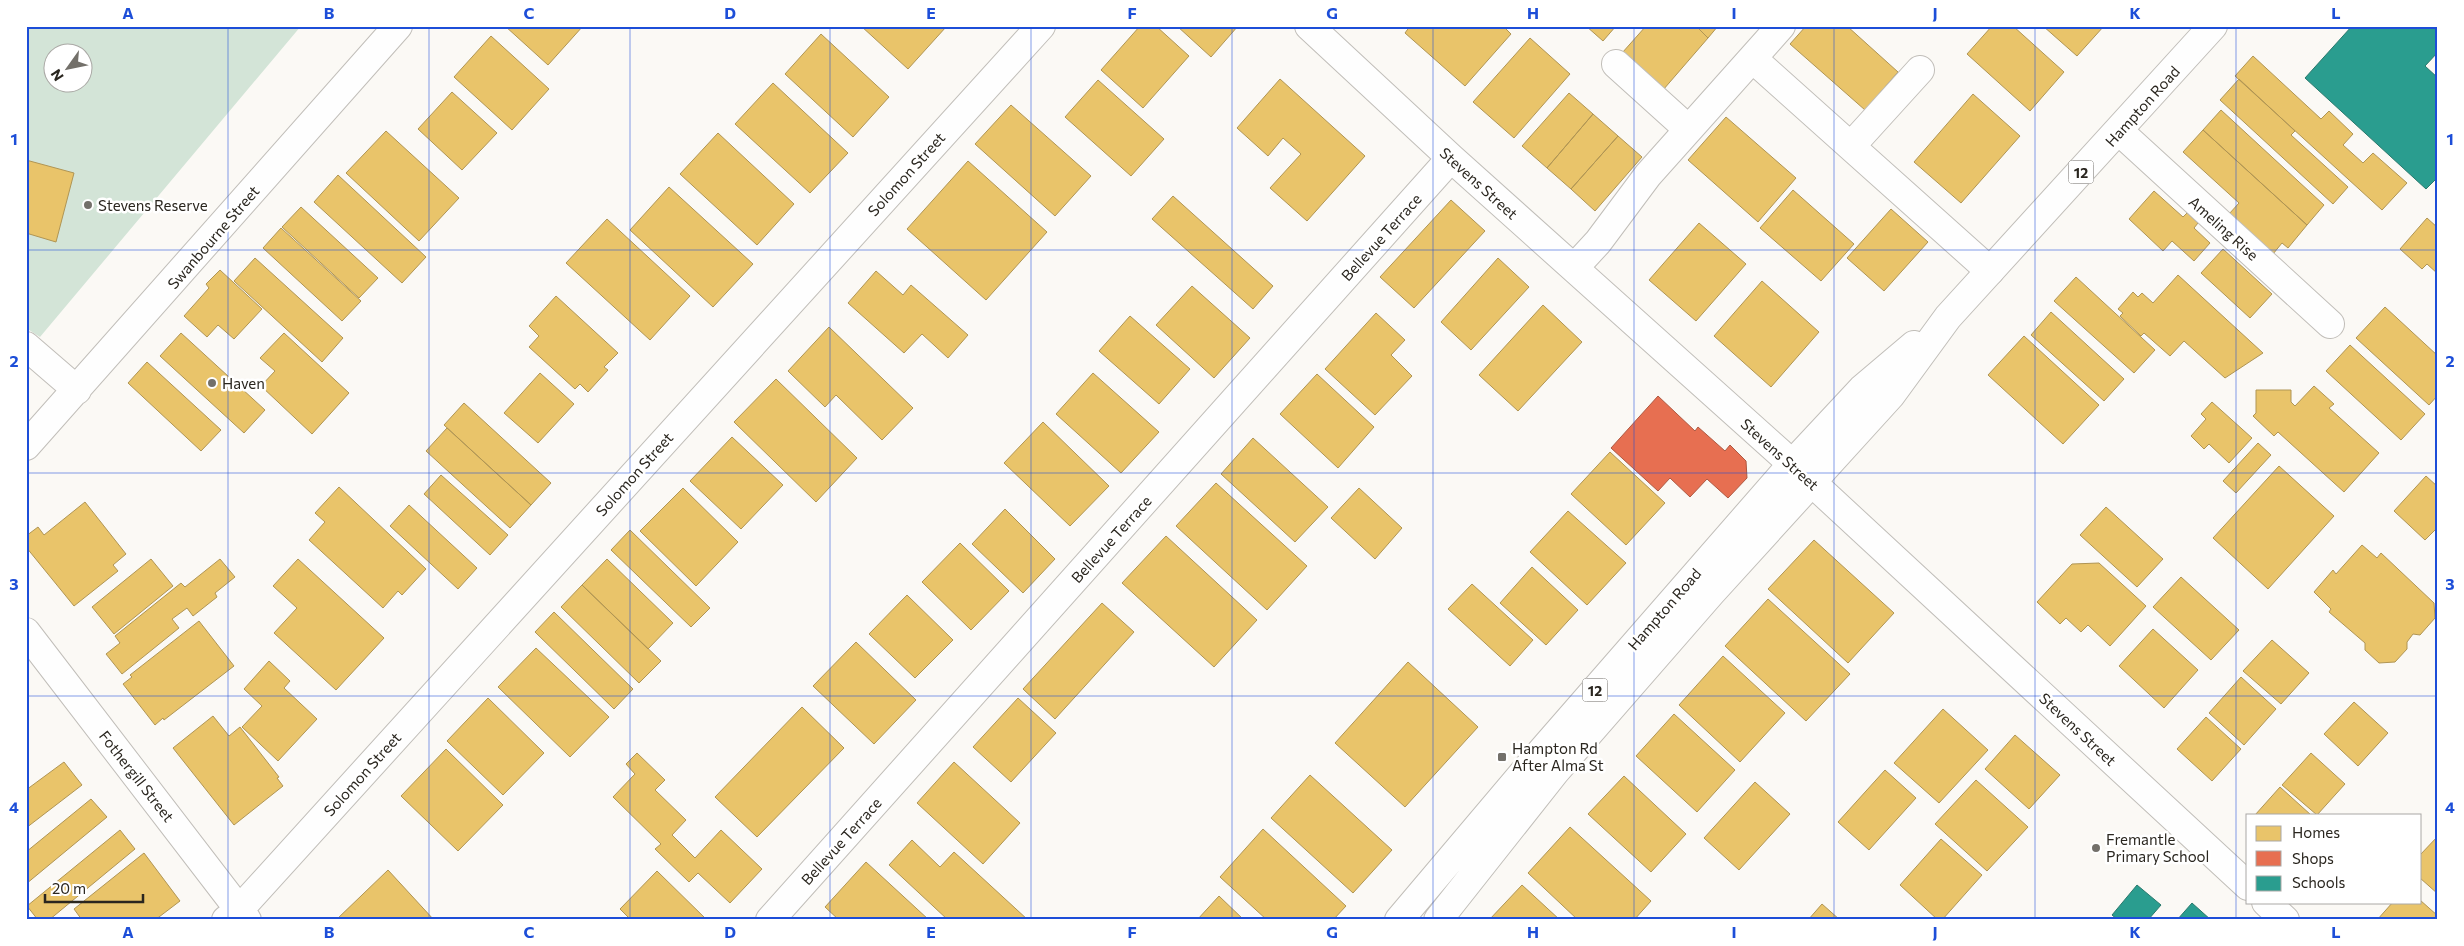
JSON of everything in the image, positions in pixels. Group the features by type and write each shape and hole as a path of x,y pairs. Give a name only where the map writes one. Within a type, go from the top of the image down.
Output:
{"street":[{"name":"Swanbourne Street","path":"26,446 398,26"},
{"name":"Solomon Street","path":"237,916 1040,26"},
{"name":"Stevens Street","path":"1309,26 1451,158 1801,473 2246,884"},
{"path":"1574,268 1598,242 1648,175 1782,26"},
{"name":"Hampton Road","path":"1438,920 1555,772 1801,473 1862,389 1948,317 2213,26"},
{"path":"1753,59 1990,271"},
{"path":"1616,64 1688,129"},
{"path":"1851,146 1920,70"},
{"name":"Ameling Rise","path":"2119,131 2330,324"},
{"name":"Bellevue Terrace","path":"770,920 1451,158"},
{"path":"26,346 77,390"},
{"name":"Hampton Road","path":"1401,919 1548,744 1801,473"},
{"name":"Fothergill Street","path":"26,632 237,916"},
{"path":"2268,904 2285,920"}],"green space":[{"name":"Stevens Reserve","path":"26,26 301,26 40,337 26,328"}],"building: Homes":[{"path":"505,26 583,26 548,65"},
{"path":"861,26 945,26 946,27 908,69"},
{"path":"1140,26 1156,26 1189,56 1143,108 1101,70"},
{"path":"1177,26 1238,26 1211,57"},
{"path":"1410,26 1503,26 1511,34 1465,86 1405,33"},
{"path":"1586,26 1616,26 1603,41"},
{"path":"1646,26 1696,26 1708,38 1663,90 1622,53"},
{"path":"1696,26 1718,26 1708,38"},
{"path":"1806,26 1847,26 1898,72 1865,110 1790,44"},
{"path":"1992,26 2013,26 2064,72 2030,111 1967,54"},
{"path":"2043,26 2104,26 2077,56"},
{"path":"821,34 889,97 853,137 785,74"},
{"path":"491,36 549,89 512,130 454,77"},
{"path":"1530,38 1570,74 1514,138 1473,102"},
{"path":"2253,56 2321,119 2329,111 2353,134 2343,145 2363,163 2373,153 2407,183 2382,210 2235,76"},
{"path":"1280,79 1365,156 1307,221 1270,188 1301,154 1283,138 1268,156 1237,128"},
{"path":"2239,79 2295,131 2291,135 2348,187 2333,204 2220,100"},
{"path":"1098,80 1164,139 1131,176 1065,117"},
{"path":"773,83 848,153 810,193 735,124"},
{"path":"452,92 497,133 462,170 418,129"},
{"path":"1569,93 1593,114 1547,168 1522,146"},
{"path":"1973,94 2020,136 1961,203 1914,162"},
{"path":"1011,105 1091,176 1055,216 975,144"},
{"path":"2221,110 2324,205 2307,225 2203,130"},
{"path":"1593,114 1618,136 1571,189 1547,168"},
{"path":"1726,117 1796,178 1758,222 1688,160"},
{"path":"2203,130 2307,225 2288,248 2282,243 2273,254 2229,214 2239,203 2183,152"},
{"path":"386,131 459,198 419,241 346,173"},
{"path":"718,133 794,204 757,245 680,174"},
{"path":"1618,136 1642,157 1595,211 1571,189"},
{"path":"26,160 74,173 56,242 26,233"},
{"path":"968,161 1047,232 986,300 907,229"},
{"path":"338,175 426,257 402,283 314,202"},
{"path":"669,187 753,264 713,307 630,230"},
{"path":"1793,190 1854,244 1821,281 1760,228"},
{"path":"2154,191 2183,217 2187,213 2198,223 2194,228 2210,243 2194,261 2172,241 2163,251 2129,219"},
{"path":"1173,196 1273,286 1253,309 1152,219"},
{"path":"1451,200 1485,231 1414,308 1380,277"},
{"path":"301,207 378,278 359,298 282,227"},
{"path":"1891,209 1928,242 1884,291 1847,258"},
{"path":"2427,218 2438,228 2438,274 2427,264 2422,269 2400,249"},
{"path":"607,219 690,296 650,340 566,263"},
{"path":"1699,223 1746,264 1696,321 1649,280"},
{"path":"281,228 361,301 342,321 263,248"},
{"path":"2223,249 2272,294 2250,318 2201,273"},
{"path":"255,258 343,338 322,362 234,281"},
{"path":"1498,258 1529,287 1471,350 1441,322"},
{"path":"220,270 262,309 234,339 218,325 207,337 184,316 209,288 206,284"},
{"path":"876,271 903,295 911,285 968,335 948,358 922,334 904,353 848,303"},
{"path":"2178,275 2263,353 2225,378 2184,341 2170,356 2144,333 2141,336 2120,316 2123,313 2118,309 2133,292 2138,297 2142,293 2153,303"},
{"path":"2076,277 2155,350 2134,373 2054,301"},
{"path":"1762,281 1819,332 1771,387 1714,336"},
{"path":"1192,286 1250,338 1214,378 1156,325"},
{"path":"556,296 618,353 604,367 608,370 588,392 580,384 575,389 529,347 539,336 529,326"},
{"path":"1543,305 1582,342 1518,411 1479,375"},
{"path":"2385,307 2438,356 2438,395 2429,405 2356,338"},
{"path":"2051,312 2124,379 2104,401 2031,335"},
{"path":"1376,313 1405,340 1391,355 1412,376 1375,415 1325,369"},
{"path":"1130,316 1190,369 1159,404 1099,351"},
{"path":"829,327 913,408 882,440 836,395 825,407 788,371"},
{"name":"Haven","path":"181,333 265,410 244,433 160,356"},
{"path":"284,333 349,393 312,434 261,386 275,371 260,358"},
{"path":"2024,336 2099,405 2063,444 1988,375"},
{"path":"2350,345 2425,414 2401,440 2326,371"},
{"path":"147,362 221,430 201,451 128,383"},
{"path":"540,373 574,404 538,443 504,413"},
{"path":"1093,373 1159,432 1121,473 1056,414"},
{"path":"1317,374 1374,427 1338,468 1280,414"},
{"path":"776,379 857,458 816,502 734,422"},
{"path":"2314,386 2334,404 2329,408 2379,453 2344,492 2278,432 2274,436 2253,416 2256,413 2256,390 2291,390 2291,402 2295,406"},
{"path":"2212,402 2252,438 2229,463 2209,444 2204,449 2191,436 2206,419 2201,414"},
{"path":"464,403 551,483 531,505 444,425"},
{"path":"1043,422 1109,486 1070,526 1004,463"},
{"path":"447,428 531,505 510,528 426,451"},
{"path":"732,437 783,485 741,529 690,481"},
{"path":"1253,438 1328,507 1295,542 1221,474"},
{"path":"2258,443 2271,455 2236,493 2223,481"},
{"path":"1610,452 1665,503 1626,545 1571,494"},
{"path":"2279,466 2334,516 2268,589 2213,538"},
{"path":"441,475 508,535 490,555 424,494"},
{"path":"2426,476 2438,487 2438,527 2425,540 2394,511"},
{"path":"1216,483 1307,566 1267,610 1176,526"},
{"path":"339,487 426,569 402,595 398,591 383,608 309,540 325,522 315,513"},
{"path":"683,488 738,542 696,586 640,531"},
{"path":"1359,488 1402,528 1375,559 1331,518"},
{"path":"85,502 126,554 113,565 118,571 74,606 26,547 26,536 38,527 44,535"},
{"path":"409,505 477,568 458,589 390,526"},
{"path":"2106,507 2163,559 2137,587 2080,535"},
{"path":"1005,509 1055,559 1023,593 972,544"},
{"path":"1568,511 1626,563 1587,605 1530,552"},
{"path":"630,530 710,608 691,627 611,550"},
{"path":"1166,536 1257,620 1214,667 1122,583"},
{"path":"1814,540 1894,613 1848,663 1768,589"},
{"path":"960,543 1009,591 971,630 922,582"},
{"path":"2362,545 2377,558 2381,553 2434,603 2435,618 2420,635 2413,634 2407,642 2407,649 2395,662 2379,663 2365,650 2365,643 2329,612 2331,609 2314,592 2333,570 2336,574"},
{"path":"151,559 173,586 114,634 92,607"},
{"path":"220,559 235,577 215,593 217,597 193,616 187,608 172,619 179,628 122,674 106,654 120,643 115,636 181,583 185,587"},
{"path":"298,559 384,638 336,690 274,633 297,608 273,586"},
{"path":"607,559 673,623 648,649 582,585"},
{"path":"2099,563 2146,606 2110,646 2088,625 2081,632 2066,618 2060,624 2037,602 2072,564"},
{"path":"1532,567 1578,610 1546,645 1500,603"},
{"path":"2181,577 2239,630 2211,660 2153,607"},
{"path":"1472,584 1533,640 1510,666 1448,609"},
{"path":"582,585 661,661 639,683 561,607"},
{"path":"907,595 953,640 915,678 869,634"},
{"path":"1768,599 1850,674 1806,721 1725,646"},
{"path":"1102,603 1134,632 1055,719 1023,689"},
{"path":"554,612 633,689 614,709 535,632"},
{"path":"199,621 234,666 155,725 123,684 132,677 130,675"},
{"path":"2153,629 2198,670 2164,708 2119,666"},
{"path":"2272,640 2309,673 2281,704 2243,671"},
{"path":"856,642 916,700 874,744 813,686"},
{"path":"536,648 609,717 570,757 498,687"},
{"path":"1723,656 1785,713 1740,762 1679,705"},
{"path":"269,661 290,681 284,688 317,719 278,761 242,727 262,706 244,689"},
{"path":"1408,662 1478,727 1405,807 1335,743"},
{"path":"2241,677 2276,709 2244,745 2209,713"},
{"path":"488,698 544,753 503,795 447,741"},
{"path":"1018,698 1056,733 1011,782 973,747"},
{"path":"2354,702 2388,733 2358,766 2324,734"},
{"path":"802,707 844,748 757,837 715,797"},
{"path":"1943,709 1988,750 1939,803 1894,763"},
{"path":"1674,714 1735,770 1697,812 1636,756"},
{"path":"213,716 229,736 240,727 279,777 277,778 283,786 234,825 173,748"},
{"path":"2206,717 2241,749 2212,781 2177,749"},
{"path":"2015,735 2060,775 2029,809 1985,769"},
{"path":"446,749 503,805 458,851 401,796"},
{"path":"637,753 665,780 655,790 686,820 672,835 695,858 721,830 762,869 730,903 698,873 689,882 655,849 661,844 613,797 635,774 626,764"},
{"path":"2311,753 2345,784 2318,814 2282,785"},
{"path":"64,762 82,785 26,828 26,790"},
{"path":"954,762 1020,823 983,864 917,803"},
{"path":"1885,770 1916,798 1869,850 1838,822"},
{"path":"1310,775 1392,850 1353,893 1271,818"},
{"path":"1624,776 1686,834 1651,872 1588,814"},
{"path":"1976,780 2028,827 1987,871 1935,824"},
{"path":"1755,782 1790,814 1739,870 1704,838"},
{"path":"2280,787 2310,814 2256,814"},
{"path":"91,799 107,817 26,884 26,852"},
{"path":"1570,827 1651,901 1634,920 1578,920 1528,873"},
{"path":"1263,829 1346,906 1333,920 1267,920 1220,877"},
{"path":"120,830 135,849 49,920 38,920 27,906"},
{"path":"2438,836 2438,894 2422,880 2422,853"},
{"path":"1941,839 1982,875 1942,920 1938,920 1900,885"},
{"path":"912,840 940,867 954,852 1028,920 948,920 889,865"},
{"path":"144,853 180,901 155,920 82,920 74,909"},
{"path":"866,862 929,920 839,920 825,907"},
{"path":"388,870 434,920 336,920"},
{"path":"657,871 707,920 631,920 620,909"},
{"path":"1522,885 1560,920 1489,920"},
{"path":"1219,896 1244,920 1197,920"},
{"path":"2422,902 2438,916 2438,920 2377,920 2391,904 2422,904"},
{"path":"1822,904 1840,920 1808,920"}],"building: Shops":[{"path":"1658,396 1695,431 1698,427 1725,451 1730,445 1746,461 1747,478 1728,498 1707,479 1690,497 1670,478 1658,491 1611,448"}],"building: Schools":[{"path":"2352,26 2433,26 2438,30 2438,52 2425,66 2438,78 2438,177 2426,189 2305,78"},
{"path":"2137,885 2161,905 2148,920 2118,920 2112,915"},
{"path":"2192,903 2211,920 2177,920"}],"place":[{"name":"Stevens Reserve","path":"88,205"},
{"name":"Haven","path":"212,383"},
{"name":"Hampton Rd After Alma St","path":"1502,757"},
{"name":"Fremantle Primary School","path":"2096,848"}]}
